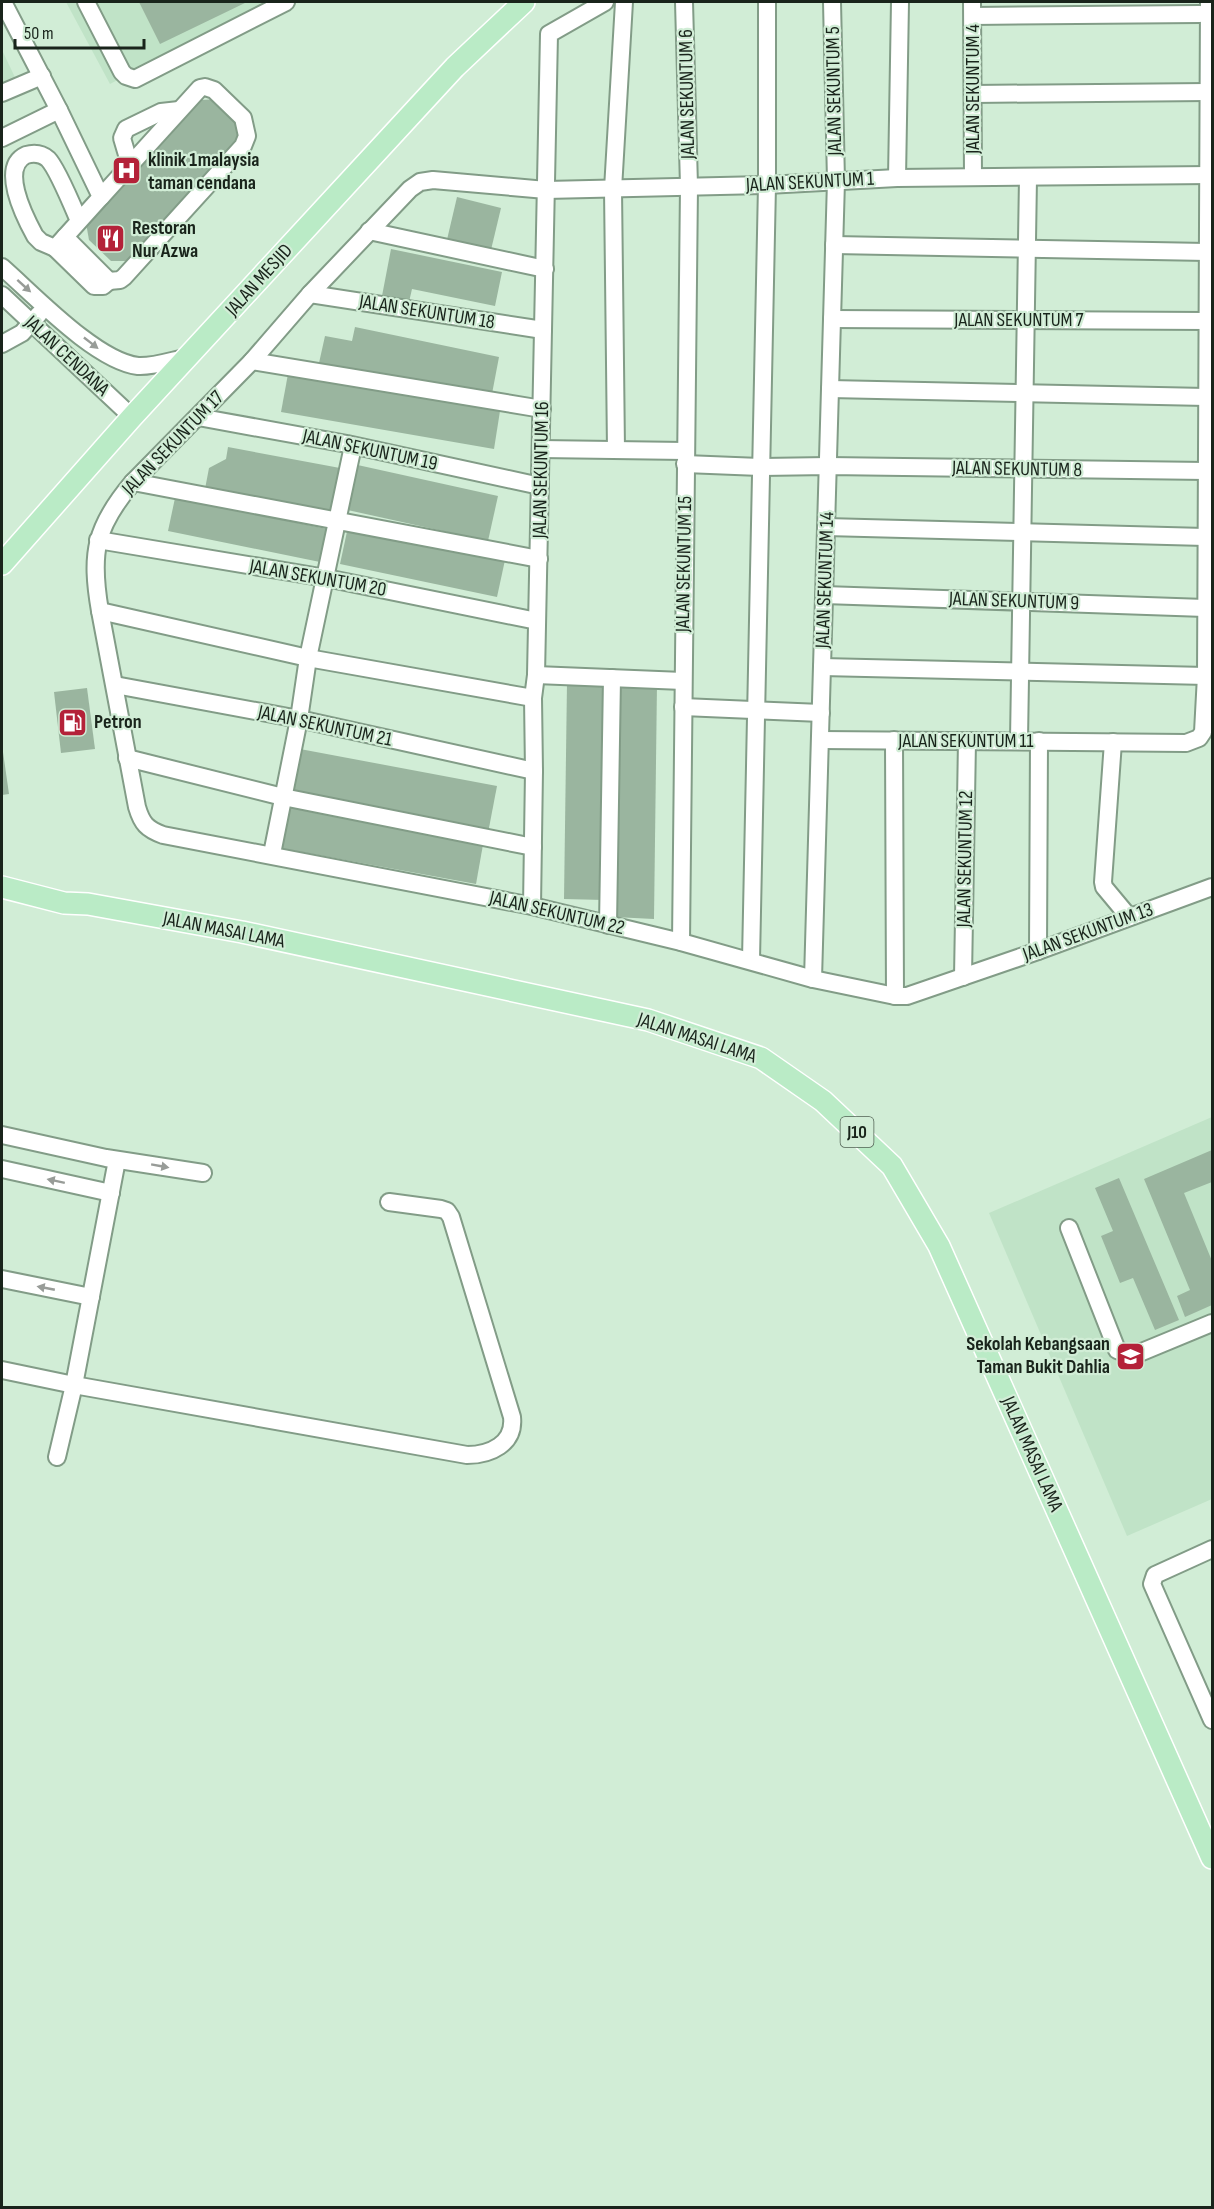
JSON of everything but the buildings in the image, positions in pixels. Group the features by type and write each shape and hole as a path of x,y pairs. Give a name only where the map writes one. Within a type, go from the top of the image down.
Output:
{"main road":[{"name":"JALAN MESJID","path":"2,564 132,417 455,67 524,2"},
{"name":"JALAN MASAI LAMA","path":"2,887 64,903 88,904 242,932 648,1020 761,1058 823,1101 892,1166 939,1246 1212,1858"}],"street":[{"path":"3,2 42,75 101,197"},
{"path":"86,2 122,72 135,79 286,2"},
{"name":"JALAN SEKUNTUM 16","path":"532,906 533,698 536,675 539,559 549,34 605,2"},
{"path":"616,450 613,189 624,2"},
{"name":"JALAN SEKUNTUM 6","path":"684,2 689,186"},
{"path":"751,960 767,185 767,2"},
{"name":"JALAN SEKUNTUM 5","path":"832,2 836,181"},
{"path":"897,178 900,2"},
{"path":"973,9 1204,8"},
{"name":"JALAN SEKUNTUM 11","path":"820,740 1193,742 1203,732 1206,676 1206,397 1210,175 1204,8"},
{"name":"JALAN SEKUNTUM 4","path":"973,9 973,177"},
{"path":"2,93 42,75"},
{"path":"60,243 196,91 205,87 210,88 243,117 247,136 245,143 124,277 110,281 104,286 94,286 60,243 35,236 9,186 7,174 11,163 15,159 37,153 48,159 79,221"},
{"path":"973,94 1208,92"},
{"path":"2,138 59,110"},
{"path":"130,165 122,138 126,129 163,111 179,110"},
{"name":"JALAN SEKUNTUM 1","path":"410,189 420,182 433,180 546,190 767,185 897,178 1210,175"},
{"path":"1019,740 1028,178"},
{"name":"JALAN SEKUNTUM 14","path":"813,979 836,181"},
{"name":"JALAN SEKUNTUM 15","path":"681,942 689,186"},
{"name":"JALAN SEKUNTUM 17","path":"146,828 137,807 100,611 94,562 98,540 116,504 133,482 252,361 310,294 410,189"},
{"path":"369,231 544,269"},
{"path":"834,245 1208,252"},
{"name":"JALAN CENDANA","path":"2,267 105,355 139,366 189,357"},
{"name":"JALAN SEKUNTUM 18","path":"310,294 543,330"},
{"name":"JALAN CENDANA","path":"2,295 132,417"},
{"path":"2,344 21,333 46,306"},
{"name":"JALAN SEKUNTUM 7","path":"832,320 1207,321"},
{"path":"252,361 542,409"},
{"path":"830,388 1206,397"},
{"name":"JALAN SEKUNTUM 19","path":"198,417 353,446 540,486"},
{"path":"273,854 308,658 353,446"},
{"name":"JALAN SEKUNTUM 8","path":"541,449 616,450 760,467 1206,471"},
{"path":"133,482 539,559"},
{"path":"826,527 1205,537"},
{"name":"JALAN SEKUNTUM 20","path":"98,540 326,578 537,621"},
{"name":"JALAN SEKUNTUM 9","path":"824,595 1205,608"},
{"path":"100,611 308,658 533,698"},
{"path":"822,667 1206,676"},
{"path":"536,675 683,681"},
{"path":"608,925 612,678"},
{"name":"JALAN SEKUNTUM 21","path":"115,685 298,719 534,771"},
{"path":"683,707 821,713"},
{"path":"894,740 895,996"},
{"name":"JALAN SEKUNTUM 12","path":"963,977 967,741"},
{"path":"1038,951 1039,741"},
{"path":"1113,742 1103,882 1104,887 1129,917"},
{"path":"127,758 283,797 533,847"},
{"name":"JALAN SEKUNTUM 22","path":"146,828 163,834 532,906 751,960 813,979 895,996 907,996 963,977"},
{"name":"JALAN SEKUNTUM 13","path":"963,977 1212,887"},
{"path":"2,1135 117,1160 203,1173"},
{"path":"57,1457 74,1385 117,1160"},
{"path":"2,1169 111,1193"},
{"path":"2,1370 74,1385 467,1455 496,1448 507,1439 513,1425 512,1417 451,1217 447,1211 441,1209 388,1202"},
{"path":"1069,1228 1117,1350 1132,1356 1212,1323"},
{"path":"2,1279 91,1297"},
{"path":"1212,1549 1155,1575 1152,1584 1212,1715"}],"shaded area":[{"path":"66,2 266,2 110,84"},
{"path":"2,50 21,90 2,100"},
{"name":"Sekolah Kebangsaan Taman Bukit Dahlia","path":"1212,1117 1212,1499 1127,1536 989,1213"}],"place":[{"name":"klinik 1malaysia taman cendana","path":"127,171"},
{"name":"Restoran Nur Azwa","path":"111,239"},
{"name":"Petron","path":"73,722"},
{"name":"Sekolah Kebangsaan Taman Bukit Dahlia","path":"1131,1356"}]}
